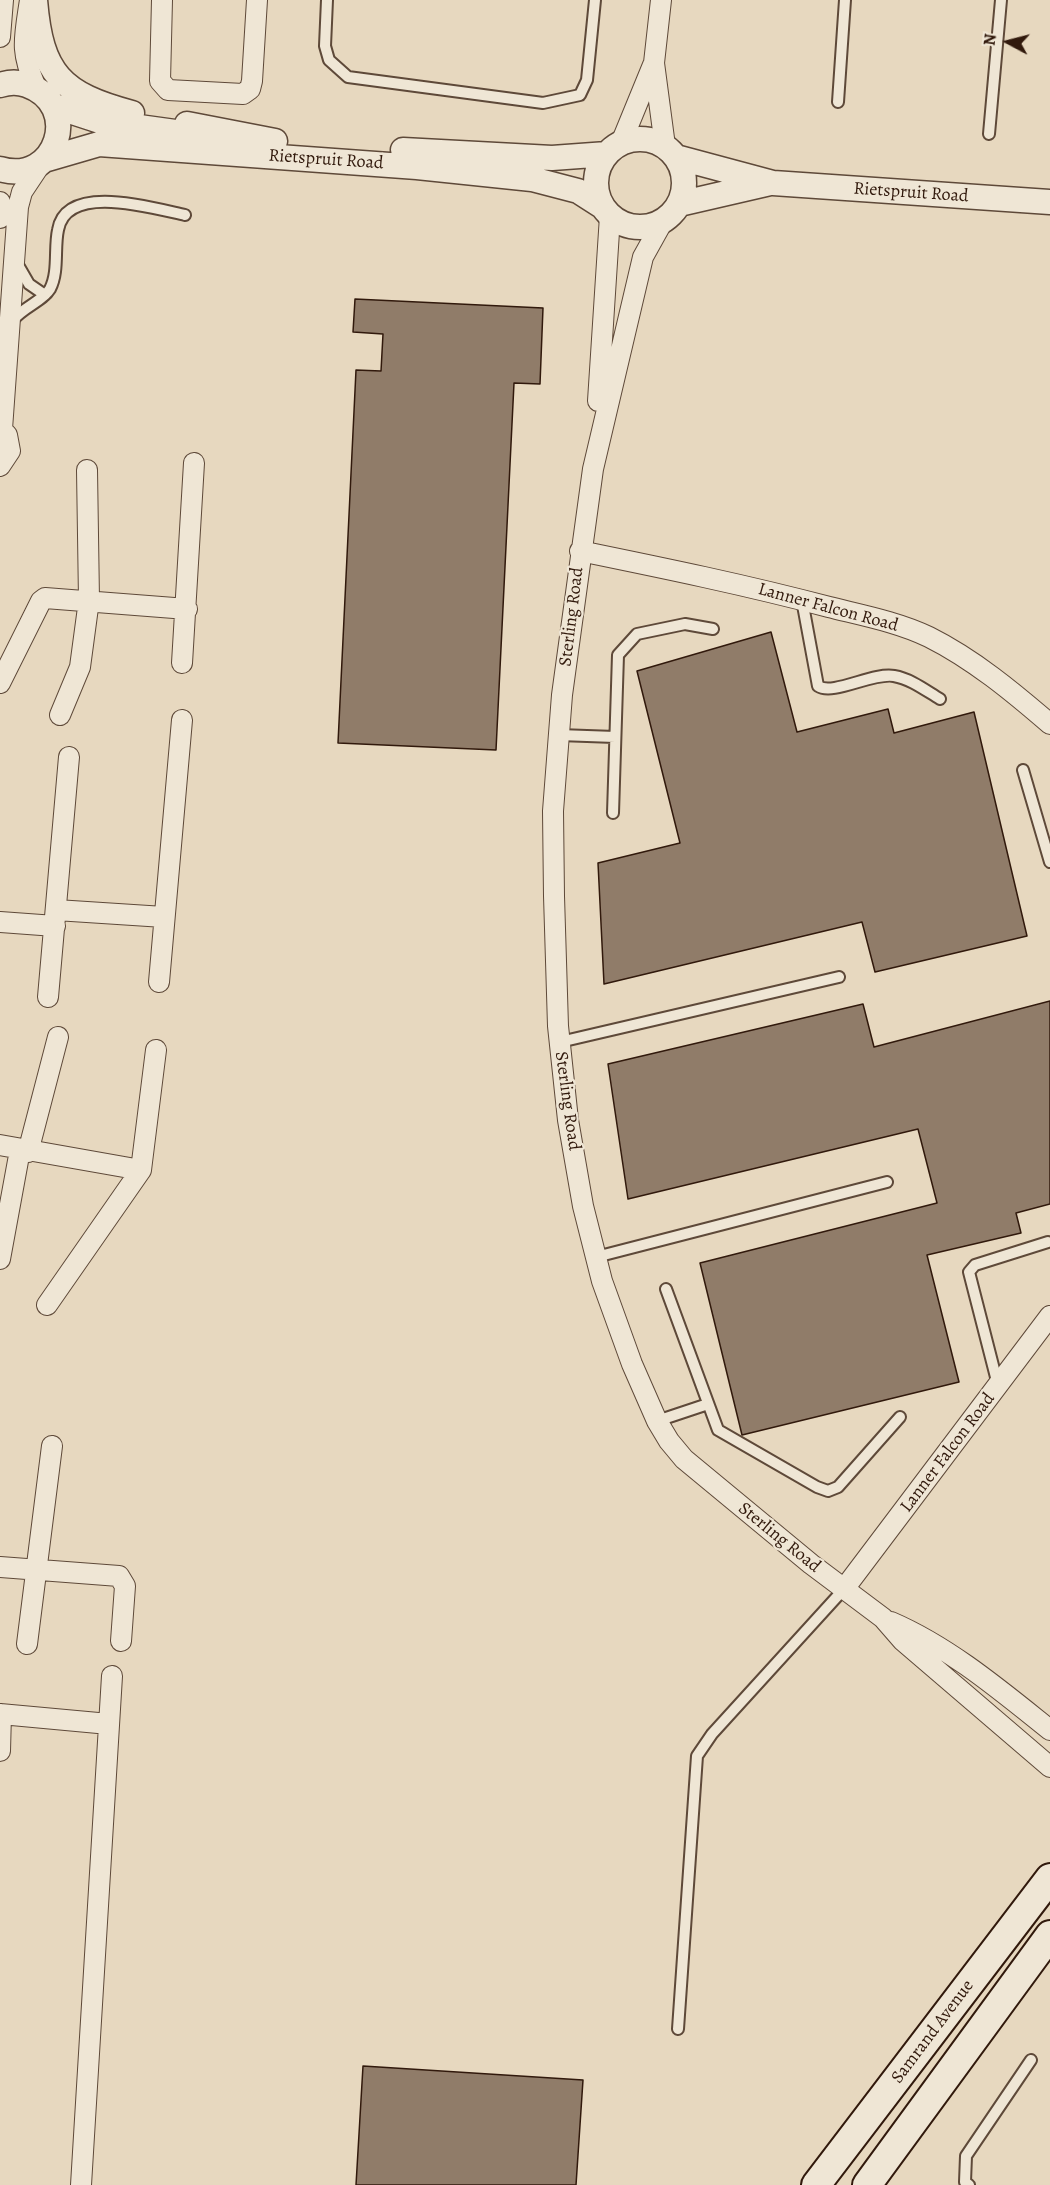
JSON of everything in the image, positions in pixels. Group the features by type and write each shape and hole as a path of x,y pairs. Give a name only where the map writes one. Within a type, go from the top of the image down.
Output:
{"main road":[{"name":"Samrand Avenue","path":"816,2185 1050,1878"},
{"name":"Samrand Avenue","path":"867,2185 1050,1935"}],"street":[{"path":"0,37 3,0"},
{"path":"1,467 10,451 7,435 1,429 13,254 22,192 56,144 59,125 54,106 36,88 25,61 24,43 30,0"},
{"path":"35,0 42,51 52,69 65,84 83,96 103,105 133,113 275,141"},
{"path":"162,0 160,81 164,87 168,90 243,94 250,89 252,81 257,0"},
{"path":"661,0 654,63 671,152"},
{"path":"614,148 644,139 671,152 681,165 685,185 671,213 650,227 636,228 622,224 606,212 596,186 601,163 614,148 654,63"},
{"path":"0,85 21,83 36,88"},
{"name":"Rietspruit Road","path":"54,106 103,122 190,135 552,158 614,148"},
{"name":"Rietspruit Road","path":"0,169 25,171 99,144 417,167 532,178 578,191 606,212"},
{"name":"Rietspruit Road","path":"671,152 772,183 1050,202"},
{"name":"Rietspruit Road","path":"671,213 772,183"},
{"path":"0,202 0,218"},
{"name":"Sterling Road","path":"593,469 606,212"},
{"name":"Sterling Road","path":"671,213 643,256 593,469 580,551 559,735 553,811 560,1042 568,1120 596,1257 611,1311 657,1421 669,1441 704,1477 883,1618 911,1648 1050,1767"},
{"path":"182,663 188,609 194,463"},
{"path":"60,715 80,666 88,600 87,470"},
{"name":"Lanner Falcon Road","path":"580,551 802,600 926,635 954,650 1022,700 1050,724"},
{"path":"0,683 41,601 49,597 188,609"},
{"path":"159,982 182,720"},
{"path":"48,997 69,757"},
{"path":"3,918 164,917"},
{"path":"0,1259 24,1151 58,1037"},
{"path":"47,1305 141,1170 156,1050"},
{"path":"0,1145 141,1170"},
{"name":"Lanner Falcon Road","path":"844,1589 1050,1316"},
{"path":"27,1644 52,1446"},
{"path":"0,1567 115,1575 122,1578 125,1586 121,1641"},
{"name":"Sterling Road","path":"883,1618 909,1630 959,1660 1050,1730"},
{"path":"81,2185 112,1676"},
{"path":"0,1751 1,1714 110,1724"}],"lane":[{"path":"327,0 325,46 329,60 348,77 543,103 580,95 587,80 596,0"},
{"path":"838,102 845,0"},
{"path":"989,134 1001,0"},
{"path":"7,329 19,313 45,295 54,277 59,222 70,208 82,203 131,203 185,215"},
{"path":"13,254 25,280 45,295"},
{"path":"802,600 818,686 827,689 882,675 894,676 909,680 940,699"},
{"path":"613,813 618,655 637,634 685,624 713,629"},
{"path":"559,735 615,737"},
{"path":"1023,770 1050,862"},
{"path":"560,1042 839,977"},
{"path":"596,1257 887,1182"},
{"path":"999,1385 969,1277 970,1269 1048,1242"},
{"path":"666,1289 714,1424 724,1435 828,1491 838,1487 900,1417"},
{"path":"657,1421 708,1404"},
{"path":"678,2029 697,1756 712,1734 844,1589"},
{"path":"969,2185 965,2182 963,2169 966,2156 1031,2060"}],"building":[{"path":"355,299 543,308 540,384 514,383 496,750 338,743 356,370 381,371 383,334 353,332"},
{"path":"771,632 797,732 888,709 894,733 974,712 1027,936 875,972 862,922 604,984 598,863 680,843 637,671"},
{"path":"1050,1001 1050,1204 1016,1213 1021,1233 927,1255 959,1382 742,1435 700,1263 937,1203 918,1129 628,1199 608,1064 863,1004 874,1047"},
{"path":"363,2066 583,2080 576,2185 356,2185"}]}
